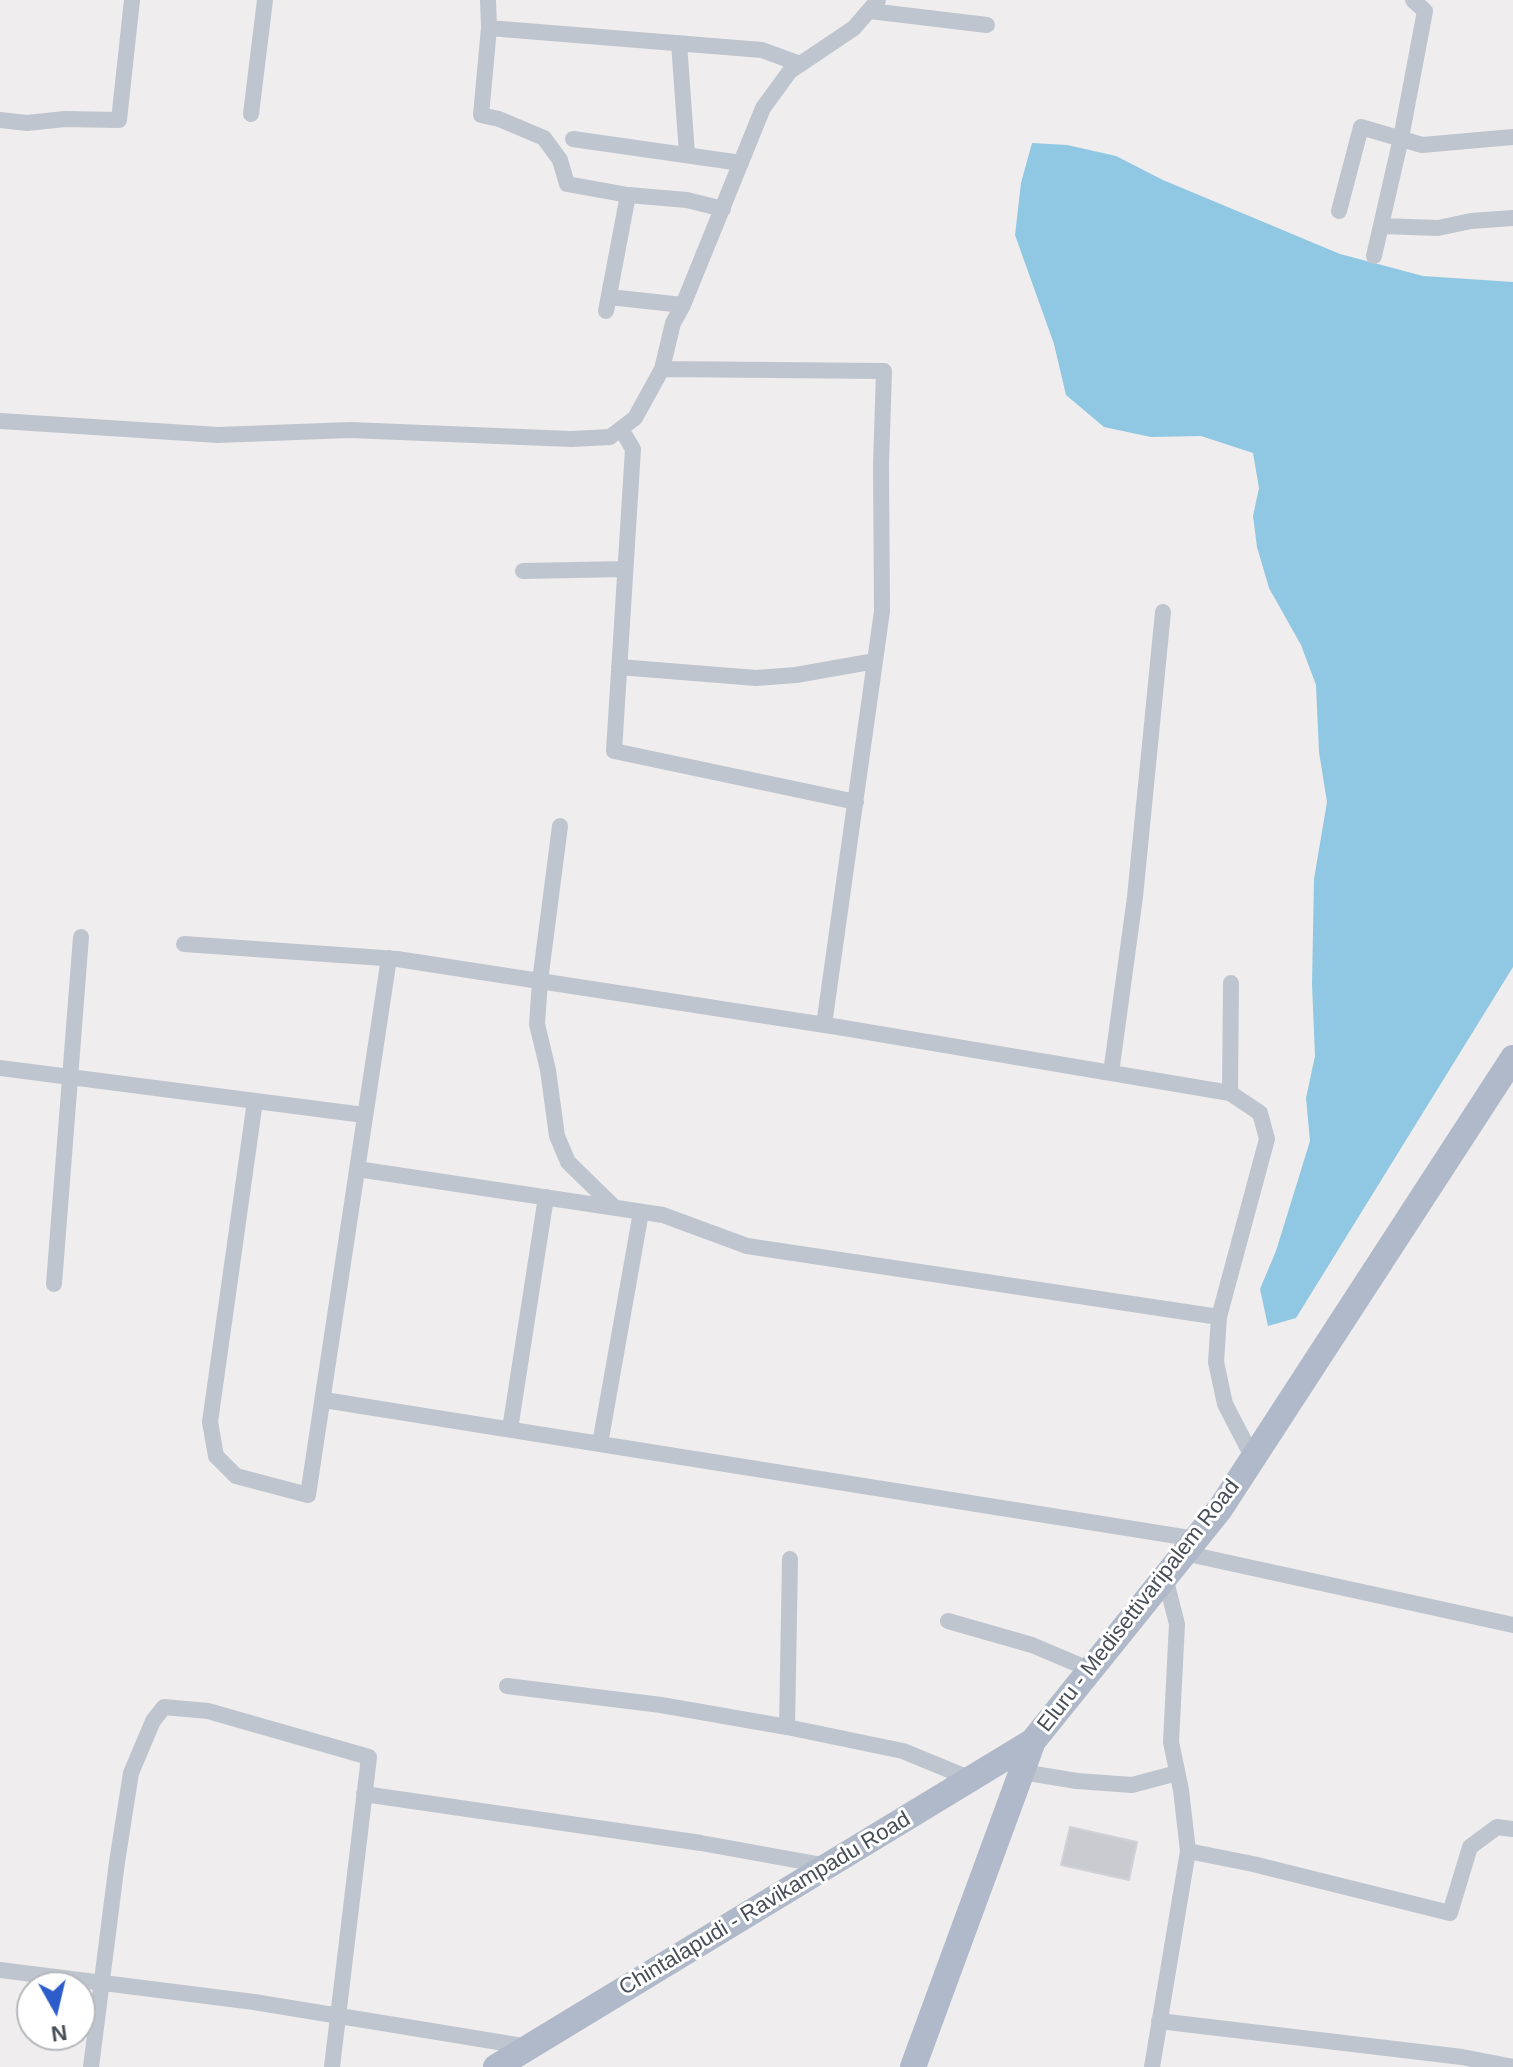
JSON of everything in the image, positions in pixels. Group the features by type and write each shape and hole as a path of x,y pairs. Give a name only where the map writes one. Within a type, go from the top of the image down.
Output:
{"main road":[{"name":"Eluru - Medisettivaripalem Road","path":"913,2067 1033,1741 1220,1509 1513,1058"},
{"name":"Chintalapudi - Ravikampadu Road","path":"496,2067 1033,1741"}],"street":[{"path":"0,120 27,123 65,119 119,120 132,0"},
{"path":"251,114 265,0"},
{"path":"488,0 489,28 481,115 499,119 544,138 560,160 567,184 628,195 687,200 723,209"},
{"path":"1374,256 1425,11 1413,0"},
{"path":"0,421 218,435 350,430 571,439 610,437 635,418 662,369 673,323 763,108 790,71 854,28 874,5 987,25"},
{"path":"489,28 762,50 800,64"},
{"path":"679,43 687,154"},
{"path":"1339,211 1361,127 1422,145 1513,137"},
{"path":"573,139 741,163"},
{"path":"628,195 608,304 683,305"},
{"path":"1381,226 1438,228 1471,221 1513,218"},
{"path":"662,369 884,371 882,611 824,1025"},
{"path":"621,429 633,449 614,751 856,802"},
{"path":"523,571 625,569"},
{"path":"1111,1073 1135,897 1163,612"},
{"path":"619,667 756,678 796,675 875,661"},
{"path":"560,826 537,1024 548,1070 557,1136 568,1162 614,1207"},
{"path":"54,1284 81,937"},
{"path":"184,944 389,958 824,1025 1230,1093 1260,1113 1267,1139 1219,1317 1216,1362 1225,1404 1253,1458"},
{"path":"255,1101 210,1422 216,1456 236,1476 308,1495 389,958"},
{"path":"1230,1093 1231,983"},
{"path":"0,1068 364,1115"},
{"path":"357,1169 641,1212 699,1227 747,1246 1219,1317"},
{"path":"510,1429 546,1197"},
{"path":"600,1444 641,1212"},
{"path":"324,1400 600,1444 1190,1546 1513,1625"},
{"path":"787,1727 790,1559"},
{"path":"1152,2067 1188,1851 1171,1742 1177,1624 1165,1577"},
{"path":"948,1621 1032,1645 1091,1670"},
{"path":"507,1686 661,1705 787,1727 903,1751 971,1779"},
{"path":"91,2067 131,1773 153,1721 164,1707 208,1711 369,1757 332,2067"},
{"path":"1022,1772 1077,1781 1132,1785 1177,1773"},
{"path":"364,1794 685,1841 828,1866"},
{"path":"1188,1851 1450,1913 1470,1847 1497,1827 1513,1829"},
{"path":"0,1970 338,2015 529,2047"},
{"path":"1159,2021 1462,2057 1513,2067"}],"water":[{"path":"1032,143 1067,145 1116,156 1163,180 1340,254 1423,276 1513,282 1513,967 1296,1318 1268,1326 1260,1289 1276,1251 1310,1141 1306,1098 1315,1056 1312,984 1314,879 1327,802 1319,752 1316,685 1301,645 1269,588 1257,547 1253,516 1259,488 1253,453 1201,436 1151,437 1104,427 1066,395 1054,344 1015,235 1021,183"}],"building":[{"path":"1070,1827 1137,1842 1129,1880 1061,1865"}]}
